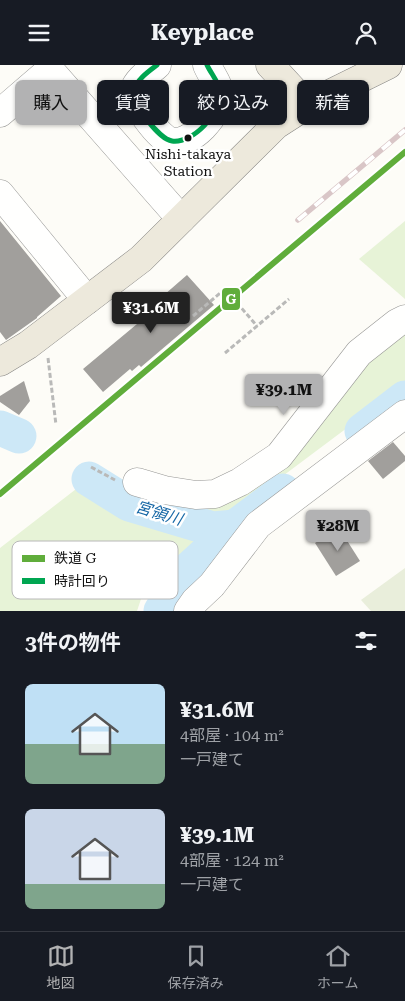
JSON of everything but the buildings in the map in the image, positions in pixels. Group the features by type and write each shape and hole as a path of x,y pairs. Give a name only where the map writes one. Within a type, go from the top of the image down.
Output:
{"main road":[{"path":"270,65 297,94"},
{"path":"358,80 388,65"},
{"path":"0,362 28,345 141,259 276,125 297,111"}],"street":[{"path":"157,65 138,82 134,91 134,99 161,137 172,142 188,140 208,122 217,109 220,92 207,65"},
{"path":"0,113 50,70 181,219"},
{"path":"0,195 87,300"},
{"path":"137,483 196,495 215,494 240,482 279,456 359,353 397,323 405,319"},
{"path":"188,611 195,601 210,598 258,525 405,414"}],"path":[{"path":"193,316 225,289 256,326"},
{"path":"225,353 289,299"},
{"path":"45,332 56,425"}],"green space":[{"path":"405,221 405,299 359,259"},
{"path":"405,326 405,382 367,413 240,508 211,537 178,565 178,541 12,541 12,599 141,599 137,611 0,611 0,548 89,479 240,482 370,353"},
{"path":"405,568 405,611 371,611 361,600"}],"waterway":[{"path":"362,431 405,398"},
{"name":"宮領川","path":"0,428 19,436"},
{"name":"宮領川","path":"89,479 129,504 213,529 235,527"},
{"path":"178,584 186,572 235,527 283,491"},
{"path":"161,611 169,599"}],"railway":[{"path":"298,220 405,130"}],"rail line":[{"name":"G","path":"0,494 405,152"}],"transit line":[{"name":"時計回り","path":"157,65 137,83 134,91 135,97 147,120 160,134 172,141 180,141 197,132 211,118 216,109 220,89 207,65"}],"place":[{"name":"Nishi-takaya Station","path":"188,138"}]}
